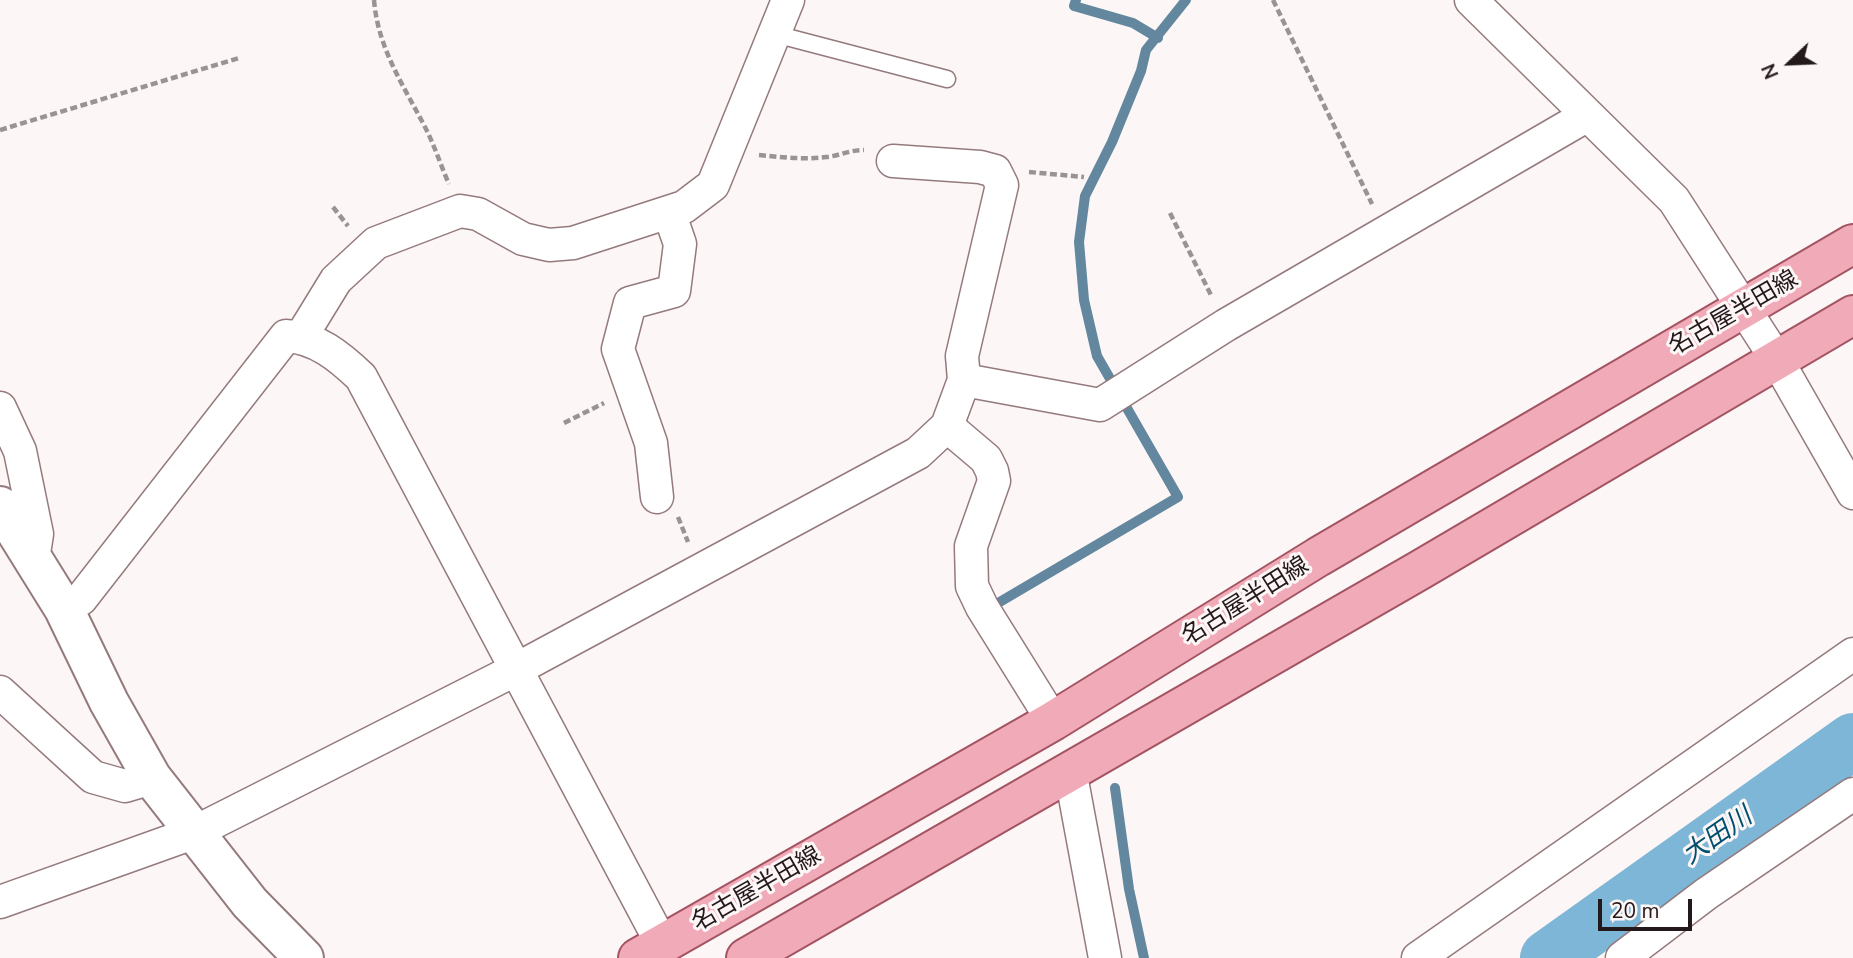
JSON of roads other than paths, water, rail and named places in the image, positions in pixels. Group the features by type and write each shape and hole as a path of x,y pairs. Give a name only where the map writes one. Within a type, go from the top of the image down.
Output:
{"main road":[{"name":"名古屋半田線","path":"650,951 1053,721 1318,557 1853,244"},
{"path":"746,958 1853,315"}],"street":[{"path":"300,337 336,280 376,243 460,211 478,214 523,239 549,245 573,243 684,207 713,185 788,0"},
{"path":"1471,0 1586,117 1674,201 1777,360 1853,493"},
{"path":"964,380 1100,404 1226,325 1586,117"},
{"path":"0,902 193,833 515,670 918,453 947,426 964,380 962,356 1002,185 995,171 980,167 893,161"},
{"path":"657,497 651,443 618,349 630,303 674,291 680,244 669,212"},
{"path":"64,610 81,598 286,336 300,337 337,354 361,377 515,670 650,951"},
{"path":"0,408 20,451 37,534 35,547 27,551"},
{"path":"947,426 986,459 994,481 971,546 972,586 982,607 1053,721"},
{"path":"0,506 64,610 109,702 152,778 250,903 303,958"},
{"path":"1418,958 1853,654"},
{"path":"0,692 93,777 125,786 152,778"},
{"path":"1070,770 1105,958"},
{"path":"1622,958 1706,894 1853,794"}],"lane":[{"path":"775,34 947,79"}],"waterway":[{"path":"1076,0 1074,6 1133,23 1158,38"},
{"path":"998,603 1178,497 1097,356 1084,300 1079,242 1085,196 1112,142 1141,71 1146,50 1186,0"},
{"name":"大田川","path":"1548,958 1853,741"},
{"path":"1115,788 1129,889 1144,958"}]}
